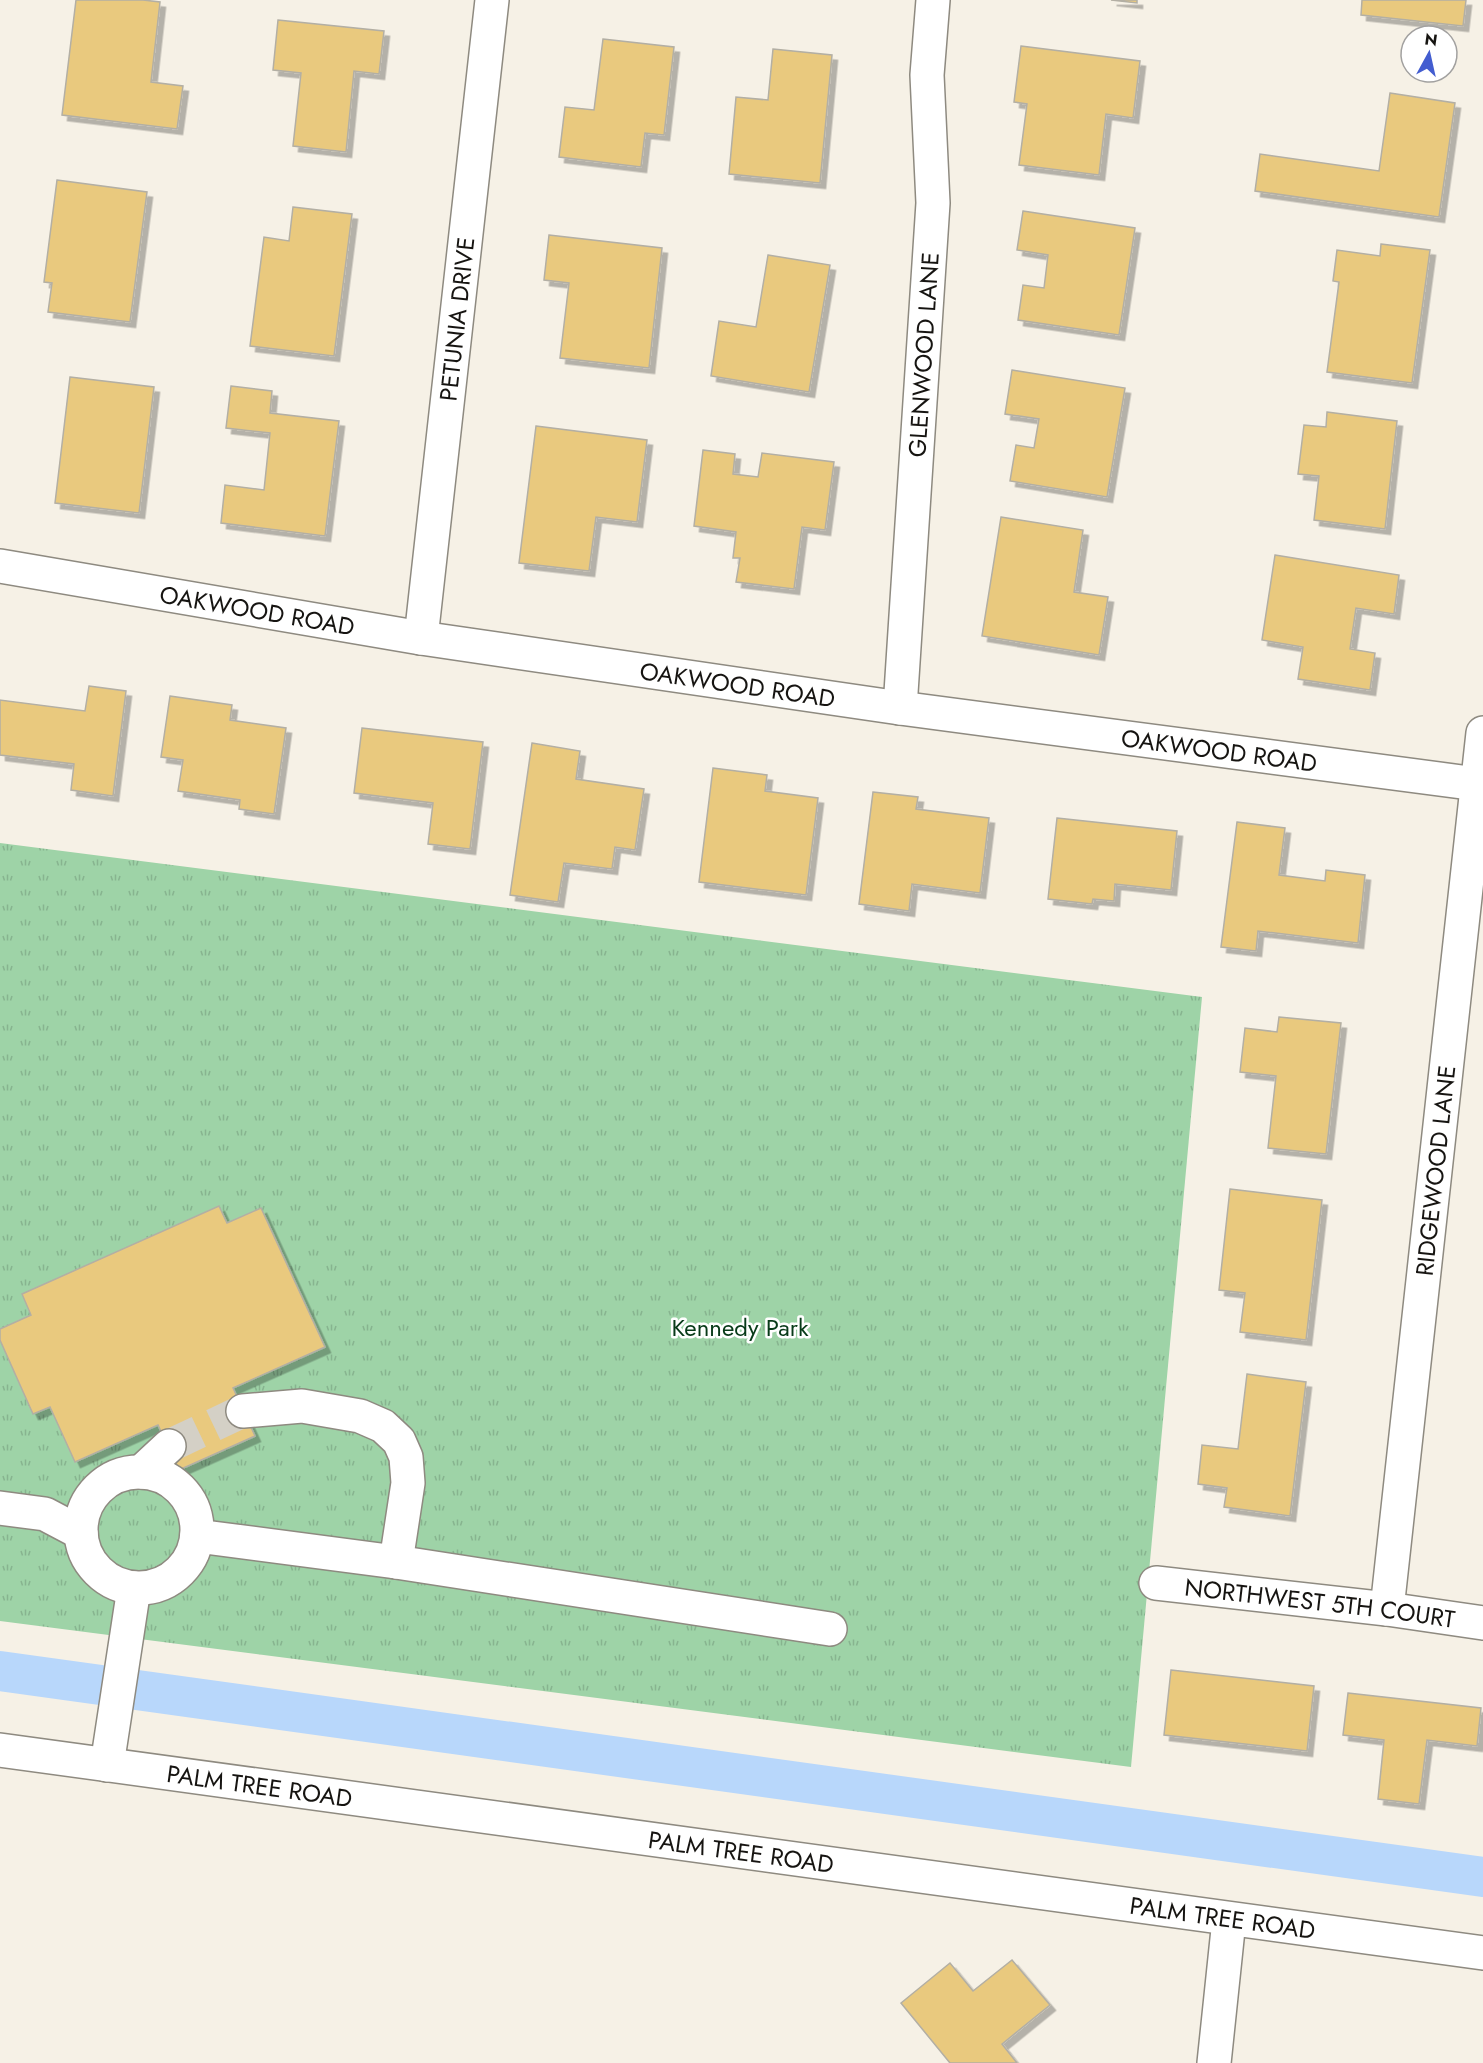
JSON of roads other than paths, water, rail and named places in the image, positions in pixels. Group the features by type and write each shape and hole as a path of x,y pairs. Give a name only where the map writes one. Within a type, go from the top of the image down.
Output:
{"street":[{"name":"PETUNIA DRIVE","path":"422,638 492,0"},
{"name":"GLENWOOD LANE","path":"900,708 933,203 927,75 933,0"},
{"name":"OAKWOOD ROAD","path":"0,566 422,638 900,708 1478,784"},
{"name":"RIDGEWOOD LANE","path":"1386,1609 1483,733"},
{"path":"243,1411 302,1406 360,1416 383,1426 399,1441 406,1457 408,1483 396,1562"},
{"path":"141,1472 169,1446"},
{"path":"109,1750 132,1599 120,1585 105,1577 92,1565 84,1550 81,1533 83,1514 91,1497 105,1483 122,1475 141,1472 160,1476 176,1485 188,1500 196,1517 197,1536 192,1553 183,1568 170,1579 132,1599"},
{"path":"0,1508 45,1514 81,1533"},
{"path":"197,1536 396,1562 830,1629"},
{"name":"NORTHWEST 5TH COURT","path":"1156,1583 1386,1609 1483,1623"},
{"name":"PALM TREE ROAD","path":"0,1750 109,1750 1229,1920 1483,1953"},
{"path":"1214,2063 1229,1920"}],"waterway":[{"path":"0,1671 1483,1877"}],"tunnel":[{"path":"169,1446 243,1411"}],"park label":[{"name":"Kennedy Park","path":"740,1327"}]}
